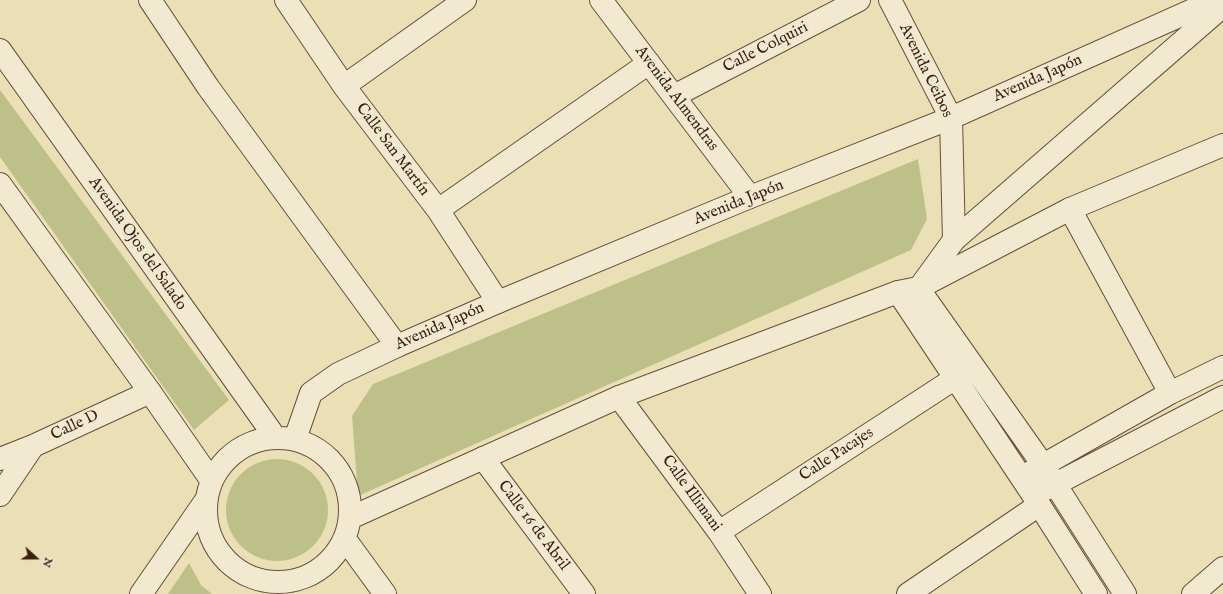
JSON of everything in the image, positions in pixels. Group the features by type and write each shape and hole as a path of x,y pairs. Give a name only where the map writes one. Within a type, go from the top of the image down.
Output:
{"street":[{"path":"150,0 208,87 396,346"},
{"name":"Calle San Martín","path":"286,0 344,86 438,210 498,302"},
{"path":"344,86 465,0"},
{"name":"Avenida Almendras","path":"601,0 750,197"},
{"name":"Calle Colquiri","path":"674,96 859,0"},
{"name":"Avenida Ceibos","path":"890,0 951,118 954,240"},
{"name":"Avenida Japón","path":"285,438 311,393 338,374 396,346 750,197 951,118 1215,0"},
{"path":"908,290 954,240 1223,6"},
{"name":"Avenida Ojos del Salado","path":"0,50 285,438"},
{"path":"438,210 649,63"},
{"path":"347,529 483,458 619,397 908,290 1070,209 1223,145"},
{"path":"0,184 150,392 209,490 205,521 211,541 222,558 237,572 273,588 310,576 324,566 336,554 347,529 349,498 343,478 331,460 315,447 285,438 255,441 237,450 222,463 209,490 141,594"},
{"path":"1070,209 1170,393"},
{"path":"908,290 954,379 1021,477 1096,594"},
{"path":"908,290 1043,465 1125,594"},
{"path":"1021,477 1170,393 1223,367"},
{"name":"Calle Pacajes","path":"719,532 954,379"},
{"name":"Calle D","path":"0,459 33,446 150,392"},
{"name":"Calle Illimani","path":"619,397 719,532 760,594"},
{"path":"908,594 1036,500 1055,484 1223,398"},
{"path":"0,494 33,446"},
{"name":"Calle 16 de Abril","path":"483,458 584,594"},
{"path":"347,529 385,594"},
{"path":"1193,594 1223,568"}],"green space":[{"path":"0,90 229,400 194,430 0,157"},
{"path":"918,159 927,219 911,250 358,496 352,416 373,384"},
{"path":"277,459 287,460 306,467 320,481 327,500 327,520 320,539 306,553 287,560 277,561 267,560 248,553 234,539 227,520 226,510 227,500 234,481 248,467 267,460"},
{"path":"189,563 201,585 212,594 168,594"}]}
